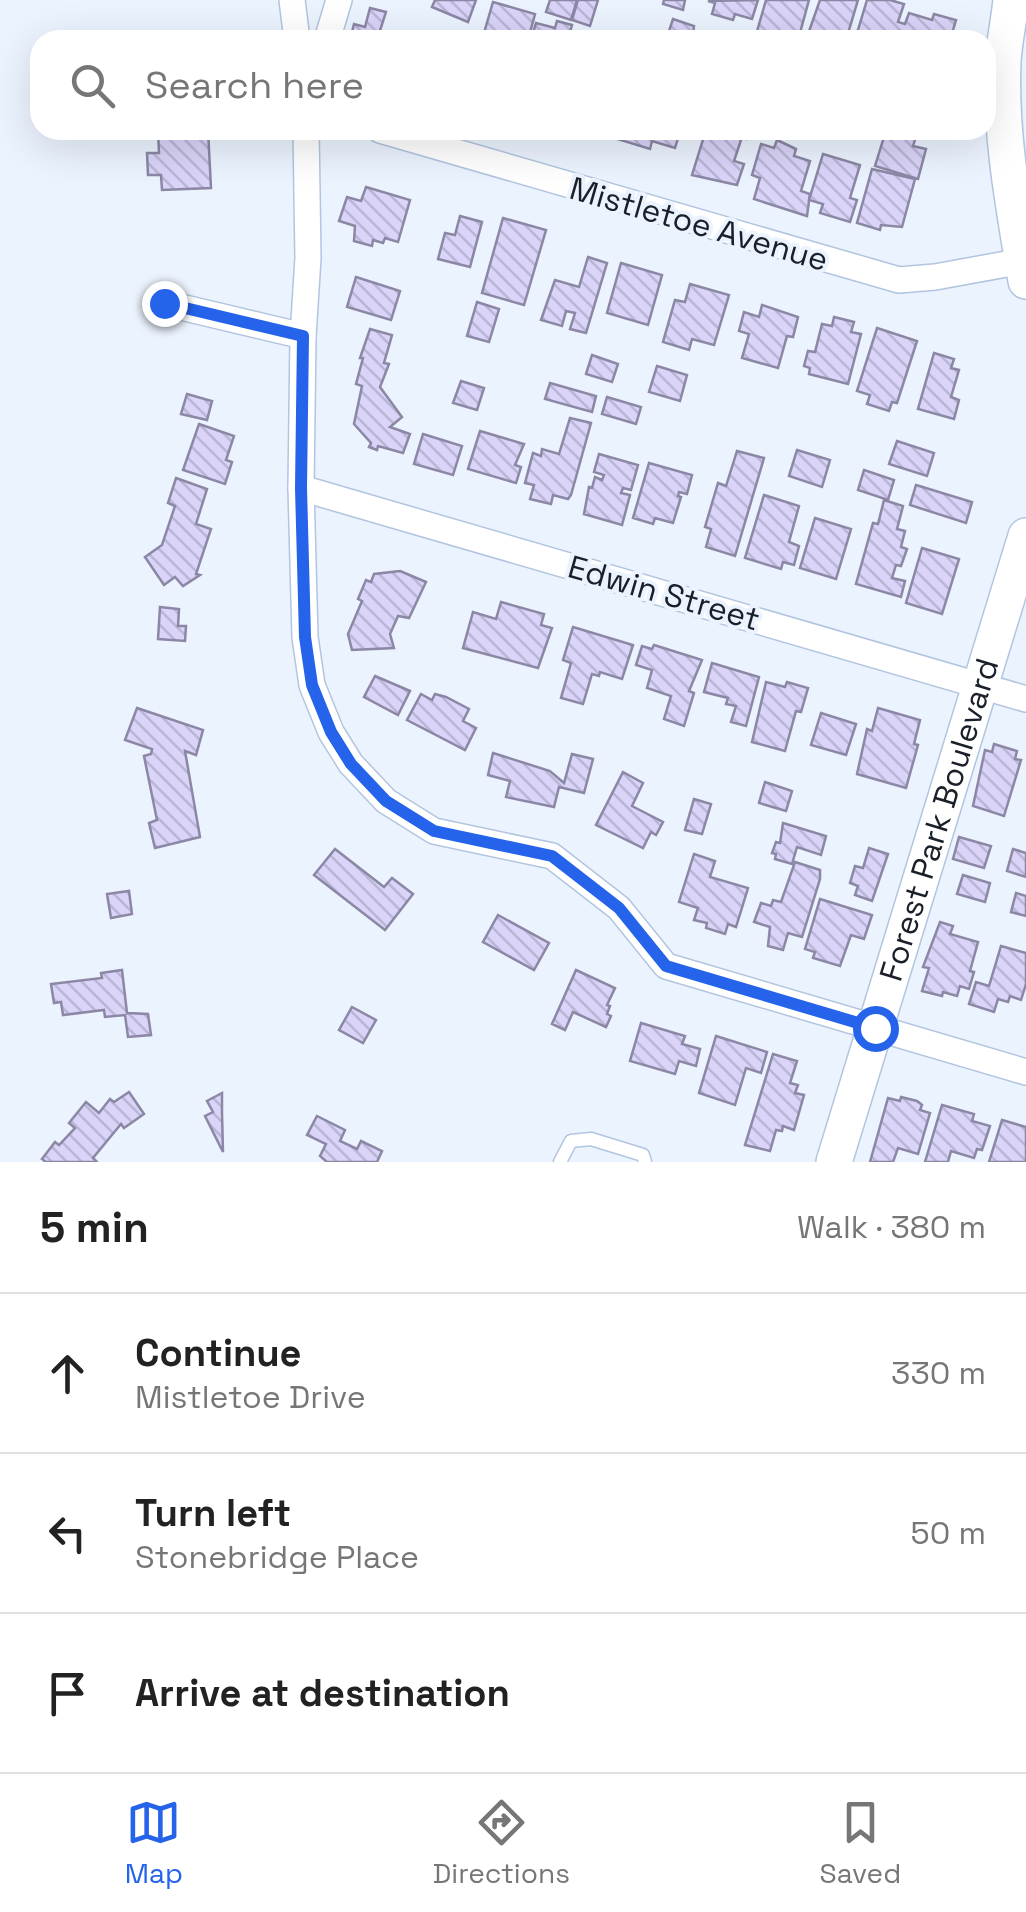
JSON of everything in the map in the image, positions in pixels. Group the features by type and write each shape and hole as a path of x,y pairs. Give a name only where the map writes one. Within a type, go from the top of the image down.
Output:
{"main road":[{"path":"1011,0 1004,60 1004,108 1007,168 1024,271"},
{"name":"Forest Park Boulevard","path":"834,1162 1026,536"}],"street":[{"path":"292,0 296,30"},
{"path":"329,30 338,0"},
{"path":"306,140 308,258 301,488 305,637 312,685 331,732 351,764 386,801 434,831 552,856 619,908 666,966 1026,1072"},
{"name":"Mistletoe Avenue","path":"415,140 899,280 1024,271"},
{"path":"164,303 303,336"},
{"name":"Edwin Street","path":"301,488 1026,699"}],"lane":[{"path":"560,1162 571,1141 591,1139 644,1155 644,1162"}],"building":[{"path":"435,0 476,0 468,22 432,7"},
{"path":"550,0 577,0 571,20 546,12"},
{"path":"578,0 598,0 590,26 572,20"},
{"path":"664,0 685,0 683,10 663,4"},
{"path":"758,0 752,19 735,14 733,20 712,14 715,3 708,1"},
{"path":"766,0 809,0 801,30 757,30"},
{"path":"820,0 858,0 849,30 810,30"},
{"path":"867,0 904,4 898,22 905,24 909,13 932,20 934,14 956,20 953,30 858,30"},
{"path":"493,2 535,14 531,30 485,30"},
{"path":"370,8 386,12 380,30 352,30 354,24 365,27"},
{"path":"673,19 694,26 693,30 669,30"},
{"path":"557,21 572,25 571,30 534,30 536,23 555,28"},
{"path":"158,140 209,140 211,188 162,190 161,175 148,175 147,153 159,153"},
{"path":"621,140 678,140 675,148 652,141 650,149"},
{"path":"703,140 741,140 734,161 744,164 737,185 692,175"},
{"path":"777,140 796,149 794,156 810,161 801,191 810,194 807,216 754,199 760,178 752,175 761,144 774,148"},
{"path":"883,140 915,140 913,146 926,149 918,179 875,166"},
{"path":"823,154 860,165 850,198 857,200 850,222 820,213 823,204 809,200"},
{"path":"872,169 915,179 902,227 881,225 880,230 857,223"},
{"path":"366,187 410,200 398,242 385,238 383,243 373,240 372,246 354,241 355,226 339,221 347,197 361,201"},
{"path":"460,216 482,222 470,267 438,259 445,233 455,235"},
{"path":"503,218 546,230 524,305 482,293"},
{"path":"588,257 607,263 586,333 570,329 575,313 566,311 562,326 541,320 555,280 579,287"},
{"path":"621,263 662,275 648,325 607,313"},
{"path":"356,277 400,291 391,320 347,307"},
{"path":"690,284 729,295 714,345 692,339 689,350 663,342 675,300 685,302"},
{"path":"477,302 499,309 489,342 467,336"},
{"path":"762,305 798,317 793,337 787,336 778,368 742,358 749,334 739,331 744,312 759,317"},
{"path":"834,317 854,322 851,332 861,334 848,384 809,374 810,368 804,366 808,351 815,352 822,324 832,326"},
{"path":"877,328 917,341 897,403 892,402 889,411 867,404 870,395 857,391"},
{"path":"370,329 392,335 384,363 389,364 380,387 402,417 390,427 410,434 403,453 369,447 371,443 354,424 362,386 356,384 360,358"},
{"path":"934,353 954,359 951,368 959,370 951,397 959,400 954,419 918,409"},
{"path":"592,355 618,364 612,382 586,374"},
{"path":"657,366 687,375 680,401 649,392"},
{"path":"461,381 484,388 477,410 453,403"},
{"path":"550,383 596,396 592,412 545,399"},
{"path":"187,394 212,401 207,420 181,414"},
{"path":"607,397 641,407 636,424 602,414"},
{"path":"570,418 591,423 571,495 568,499 553,495 551,504 530,499 534,485 525,483 533,453 541,456 542,449 559,454"},
{"path":"199,424 234,436 226,460 232,462 225,484 183,470"},
{"path":"480,431 524,444 515,465 521,467 516,483 468,469"},
{"path":"423,434 462,446 453,475 414,464"},
{"path":"897,441 934,453 927,476 889,464"},
{"path":"797,450 830,460 822,487 789,476"},
{"path":"737,451 764,458 735,556 706,547 711,529 705,527 718,483 726,486"},
{"path":"599,454 638,465 631,490 623,488 621,493 630,495 622,525 584,514 589,487 592,488 595,477 602,480 604,475 594,472"},
{"path":"649,463 692,475 687,494 679,492 673,523 655,518 653,524 633,518"},
{"path":"864,470 894,480 888,500 858,490"},
{"path":"176,478 207,489 196,524 211,529 196,574 200,575 183,586 175,577 164,585 145,557 162,545 175,506 168,503"},
{"path":"916,485 972,502 966,523 910,505"},
{"path":"764,495 799,506 789,542 799,546 794,565 783,562 781,569 745,558"},
{"path":"884,500 903,506 897,529 905,531 901,547 907,549 892,578 905,581 901,597 856,584 873,523 878,524"},
{"path":"815,518 851,529 836,579 800,568"},
{"path":"922,548 959,559 942,614 906,603"},
{"path":"400,571 426,582 409,618 398,616 390,634 394,648 352,650 348,634 366,580 371,582 374,574"},
{"path":"501,602 544,614 541,625 552,628 538,668 463,648 473,612 496,619"},
{"path":"160,607 179,609 178,626 186,626 185,641 158,639"},
{"path":"573,627 633,645 622,679 600,672 599,676 592,674 583,704 561,698 571,663 563,660"},
{"path":"654,645 702,660 689,691 694,693 684,726 664,719 671,696 647,688 652,670 636,665 642,646 652,649"},
{"path":"712,663 759,677 746,726 731,722 736,706 726,704 728,698 704,692"},
{"path":"375,676 410,691 398,715 364,697"},
{"path":"766,682 808,688 801,712 796,711 785,751 752,742"},
{"path":"421,694 432,700 435,694 446,697 469,709 463,721 476,728 465,750 407,720"},
{"path":"137,708 203,730 196,755 185,751 200,837 155,848 149,823 157,820 144,756 151,754 152,749 125,740"},
{"path":"878,708 920,720 914,744 918,745 906,788 857,774 867,729 872,731"},
{"path":"821,713 856,724 846,755 811,745"},
{"path":"994,744 1017,751 1015,759 1021,760 1004,816 973,806 985,750 992,752"},
{"path":"493,753 550,771 564,783 572,754 593,759 584,793 559,787 554,807 506,797 510,781 488,775"},
{"path":"623,772 643,783 632,806 663,822 656,835 651,832 643,848 596,825"},
{"path":"765,782 792,791 786,811 759,803"},
{"path":"694,799 711,804 702,834 685,830"},
{"path":"783,823 826,836 821,855 797,847 792,864 775,859 776,854 772,853 776,842 780,843"},
{"path":"959,837 991,846 984,868 953,859"},
{"path":"869,848 888,854 872,901 855,895 858,886 850,883 855,866 863,868"},
{"path":"335,849 384,887 392,878 413,894 385,930 314,875"},
{"path":"1013,849 1026,853 1026,877 1007,871"},
{"path":"694,854 715,861 710,877 748,888 736,927 728,924 725,934 694,920 698,908 679,902"},
{"path":"795,862 820,870 820,879 802,937 788,933 783,950 768,946 770,927 754,922 761,903 771,906 773,900 781,902"},
{"path":"963,875 990,883 985,902 957,894"},
{"path":"129,891 132,914 111,918 107,894"},
{"path":"1016,893 1026,896 1026,916 1011,912"},
{"path":"820,899 872,915 864,939 851,935 840,966 813,958 815,952 805,949"},
{"path":"498,915 549,943 534,970 483,942"},
{"path":"940,922 953,926 950,934 978,942 969,989 960,986 957,996 922,991 929,968 923,967"},
{"path":"1001,946 1026,953 1026,984 1021,1000 1010,996 1008,1002 998,999 994,1012 969,1004 976,982 989,986"},
{"path":"122,970 127,1013 148,1014 151,1035 128,1037 125,1015 105,1017 104,1010 63,1015 61,1002 54,1003 51,984 102,978 101,973"},
{"path":"576,970 615,988 607,1005 607,1014 611,1016 606,1027 573,1012 565,1030 552,1024"},
{"path":"352,1007 376,1020 363,1043 339,1030"},
{"path":"641,1023 685,1036 682,1044 700,1049 696,1066 679,1061 675,1074 630,1061"},
{"path":"716,1036 767,1052 761,1073 746,1068 735,1105 699,1093"},
{"path":"773,1054 797,1061 790,1083 798,1085 795,1093 804,1095 794,1130 783,1126 782,1131 776,1130 770,1151 745,1145"},
{"path":"129,1092 144,1114 124,1128 121,1124 93,1158 97,1162 42,1159 55,1142 59,1145 75,1128 69,1123 86,1102 99,1113 110,1099 114,1102"},
{"path":"222,1093 223,1152 205,1116 213,1112 207,1101"},
{"path":"901,1097 917,1101 922,1105 920,1110 930,1113 918,1154 898,1148 893,1162 870,1162 888,1098 900,1101"},
{"path":"942,1105 974,1114 972,1121 990,1126 982,1150 977,1149 974,1158 951,1151 948,1162 925,1162"},
{"path":"317,1116 345,1130 340,1141 357,1149 361,1141 382,1151 377,1162 327,1162 320,1156 326,1144 307,1135"},
{"path":"1002,1120 1026,1127 1026,1162 989,1162"}],"route":[{"path":"164,303 303,336 302,546 305,637 312,685 331,732 351,764 386,801 434,831 552,856 619,908 666,966 875,1028"}]}
